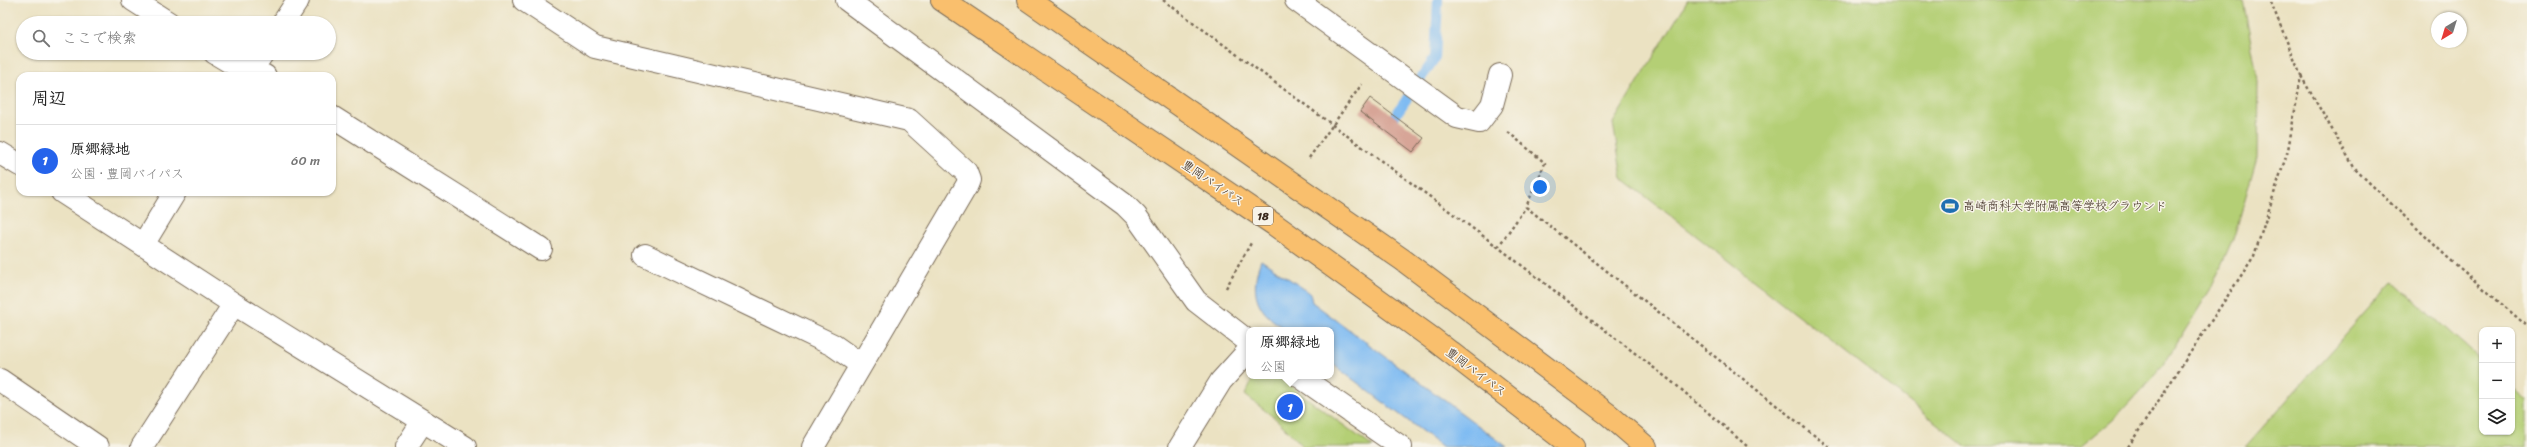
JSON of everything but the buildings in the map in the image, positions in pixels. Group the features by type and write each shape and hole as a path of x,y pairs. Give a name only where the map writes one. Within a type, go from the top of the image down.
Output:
{"highway":[{"name":"豊岡バイパス","path":"942,0 1275,225 1432,339 1573,447"},
{"path":"1028,0 1403,260 1609,415 1646,447"}],"street":[{"path":"133,0 157,16"},
{"path":"288,16 298,0"},
{"path":"524,0 595,47 909,120 962,167 969,180 967,185 860,364 813,447"},
{"path":"847,0 1125,205 1136,216 1196,301 1212,315 1246,340"},
{"path":"1296,0 1445,110 1457,117 1479,122 1487,114 1500,75"},
{"path":"227,60 257,68"},
{"path":"336,120 541,249"},
{"path":"0,153 16,163"},
{"path":"68,196 144,243 234,304 465,447"},
{"path":"144,243 173,196"},
{"path":"645,255 833,345 860,364"},
{"path":"142,447 234,304"},
{"path":"1180,447 1221,381 1246,353"},
{"path":"1303,379 1401,447"},
{"path":"0,380 98,447"},
{"path":"406,447 423,421"}],"path":[{"path":"1163,0 1498,247 1676,385 1748,447"},
{"path":"2270,0 2301,76 2355,169 2446,256 2527,326"},
{"path":"1307,162 1333,124 1384,65"},
{"path":"2128,447 2254,256 2288,150 2301,76"},
{"path":"1487,114 1545,163 1526,207 1498,247"},
{"path":"1526,207 1829,447"},
{"path":"1212,315 1252,241"}],"green space":[{"name":"高崎商科大学附属高等学校グラウンド","path":"1688,0 2243,0 2258,80 2257,157 2235,234 2210,290 2163,366 2113,420 2080,447 1967,447 1622,178 1613,123"},
{"path":"2393,281 2479,358 2479,435 2515,435 2515,391 2527,401 2527,447 2245,447"},
{"path":"1253,379 1281,379 1373,447 1304,447 1276,419 1245,395"}],"water":[{"path":"1261,260 1310,293 1312,302 1507,447 1443,447 1334,365 1334,327 1282,327 1267,315 1262,309 1256,294 1255,286"}],"waterway":[{"path":"1395,116 1435,58 1438,0"}],"place":[{"name":"高崎商科大学附属高等学校グラウンド","path":"1950,206"},
{"name":"原郷緑地","path":"1290,407"}]}
